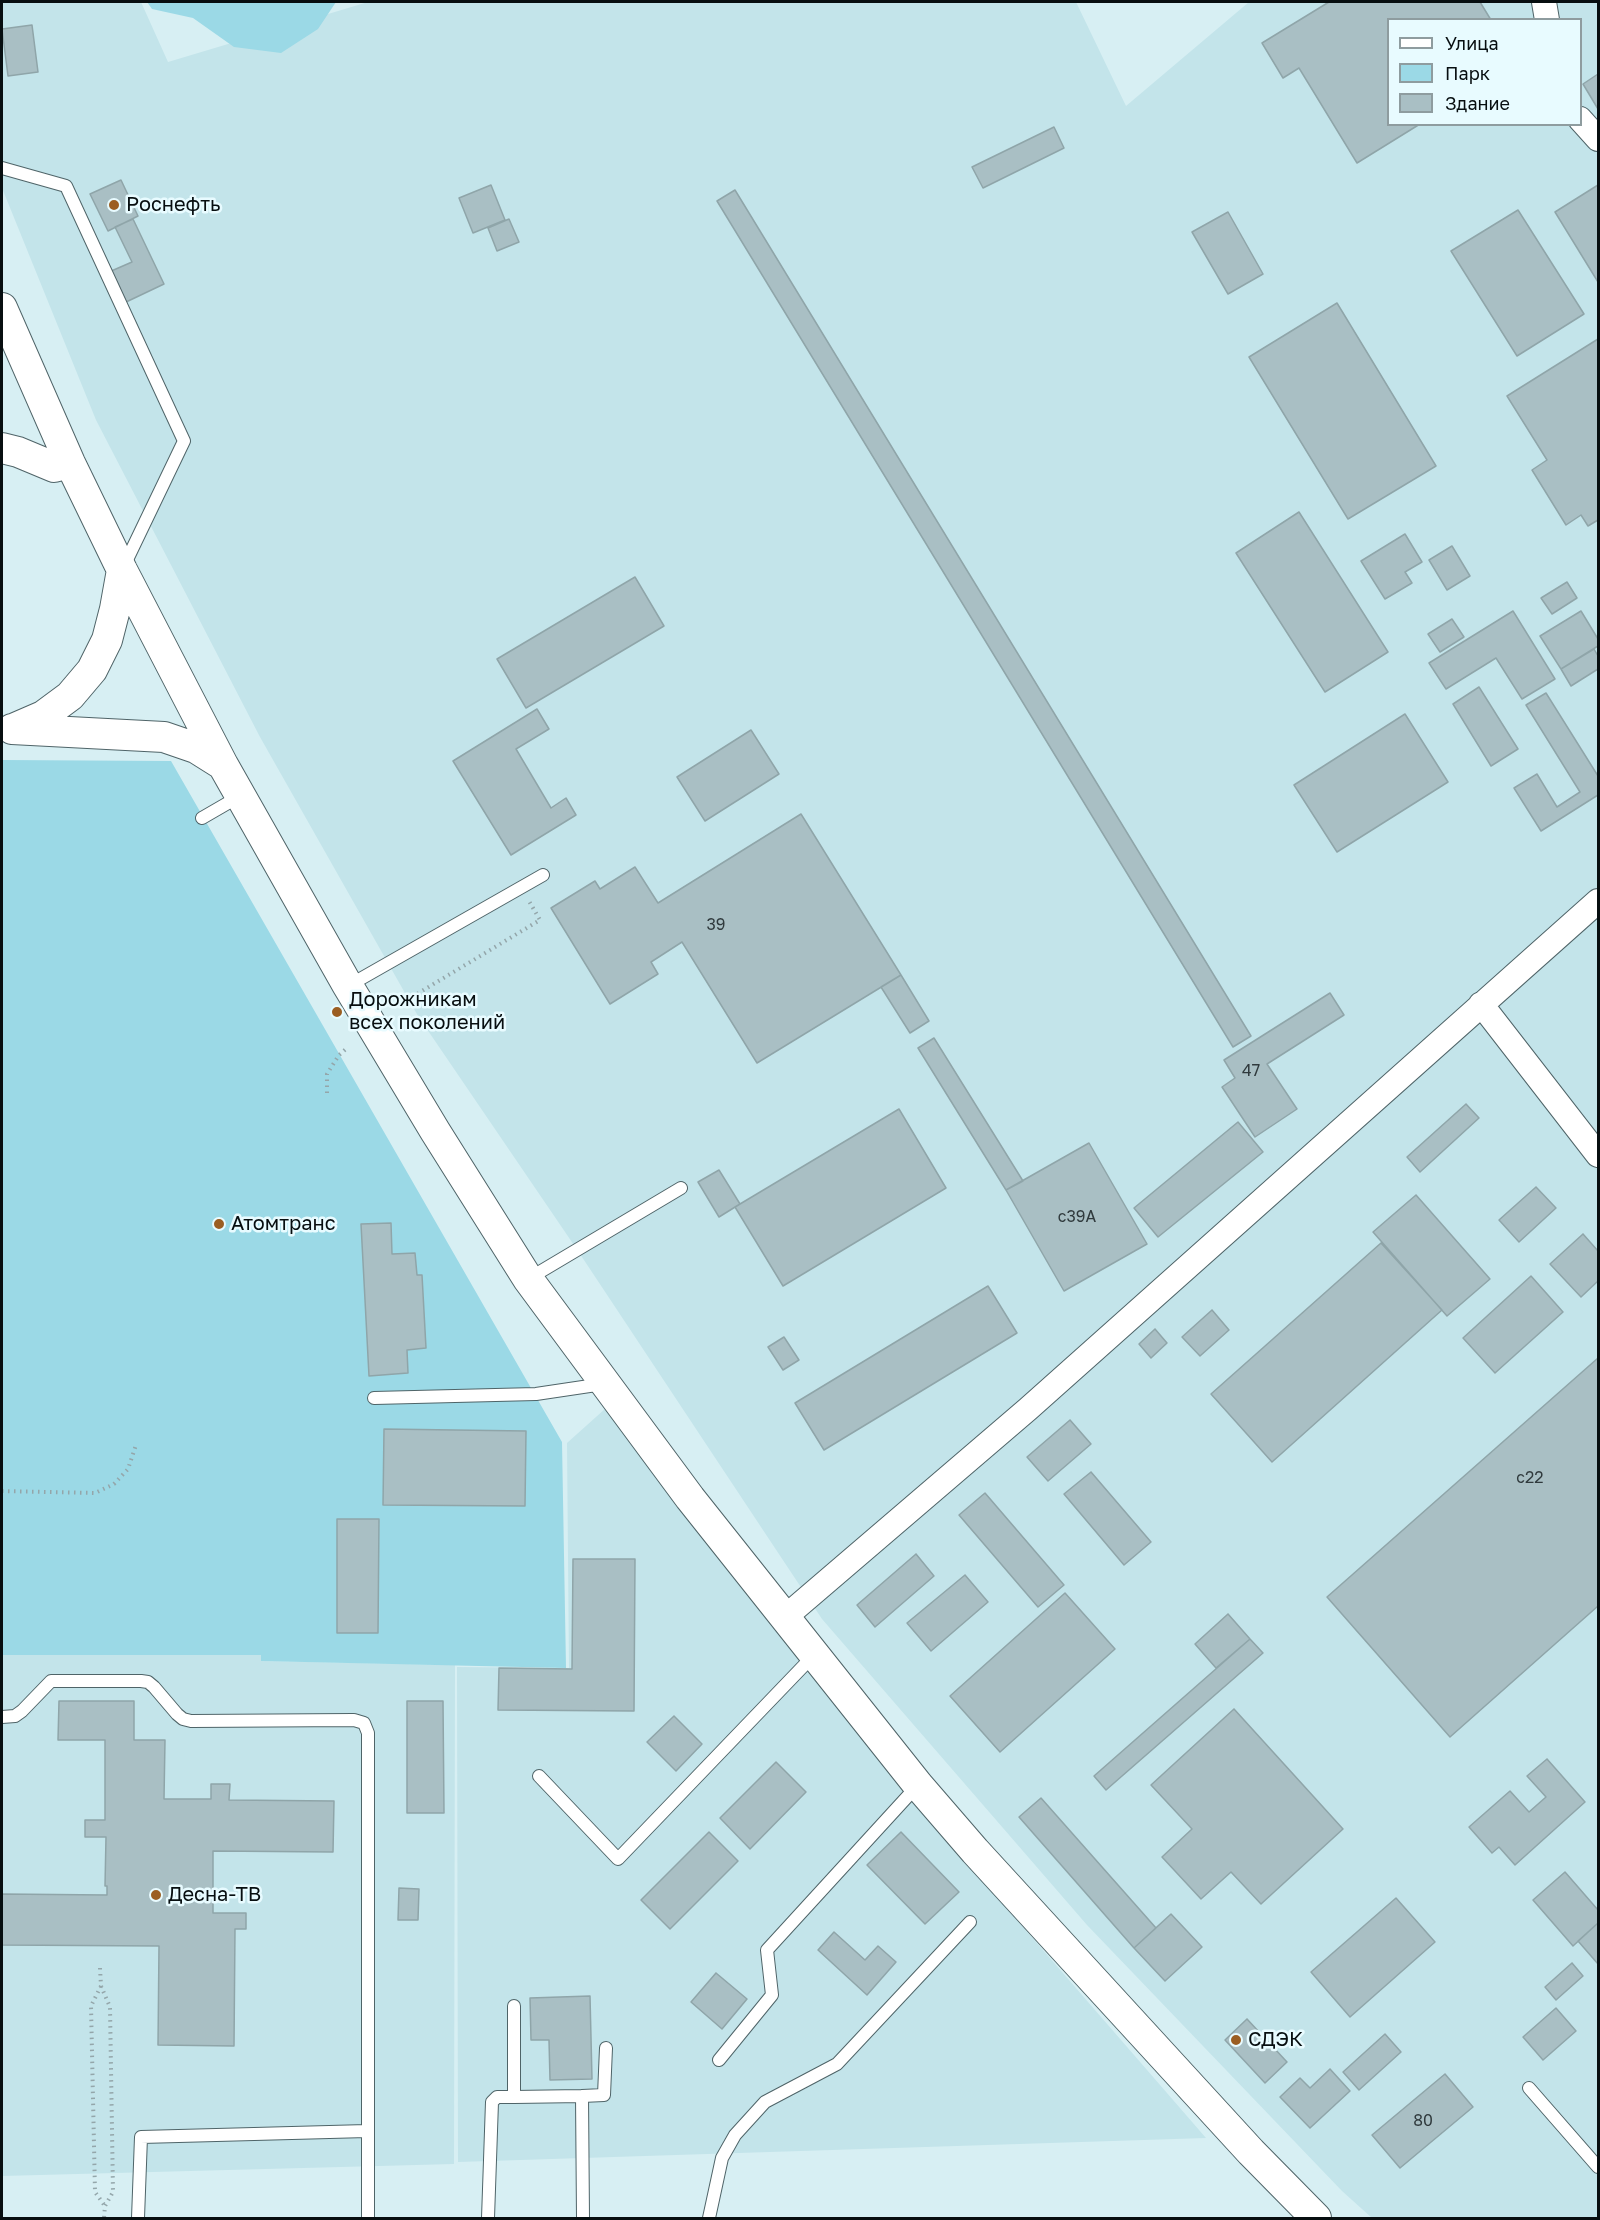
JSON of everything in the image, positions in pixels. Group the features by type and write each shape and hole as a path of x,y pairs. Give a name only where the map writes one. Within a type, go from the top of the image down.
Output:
{"street":[{"path":"1544,2 1547,18"},
{"path":"1582,120 1599,139"},
{"path":"5,326 122,570 240,796 348,986 528,1279 690,1498 918,1785 1309,2217"},
{"path":"2,448 54,467 70,463"},
{"path":"7,730 43,716 70,696 92,670 107,640 116,609 122,570"},
{"path":"7,730 164,737 196,748 223,765"},
{"path":"784,1618 1028,1409 1599,901"},
{"path":"1481,1004 1599,1155"}],"lane":[{"path":"2,168 66,186 184,441 122,570"},
{"path":"202,818 240,796"},
{"path":"348,986 543,875"},
{"path":"528,1279 681,1188"},
{"path":"374,1398 536,1394 604,1384"},
{"path":"539,1776 618,1859 814,1655"},
{"path":"2,1718 15,1716 22,1711 51,1681 141,1681 148,1682 177,1714 191,1721 354,1720 364,1723 368,1733 368,2218"},
{"path":"719,2060 772,1995 767,1950 918,1785"},
{"path":"709,2218 722,2158 735,2135 765,2103 837,2064 970,1922"},
{"path":"514,2006 514,2097"},
{"path":"488,2218 492,2102 497,2097 604,2095 606,2048"},
{"path":"1529,2088 1599,2167"},
{"path":"582,2096 583,2218"},
{"path":"138,2218 141,2137 368,2131"}],"path":[{"path":"397,1006 540,920 521,887"},
{"path":"327,1094 327,1074 339,1055 347,1048"},
{"path":"2,1491 95,1493 114,1484 129,1469 136,1445"},
{"path":"100,1968 101,1986 110,2007 113,2192 105,2206 104,2218"},
{"path":"101,1986 91,2006 95,2192 105,2206"}],"shaded area":[{"path":"2,2 141,2 168,62 368,2 1076,2 1126,106 1249,2 1598,2 1598,2218 1372,2218 1342,2191 1087,1925 822,1619 578,1251 418,1016 260,737 96,420 2,188"},
{"path":"606,1408 938,1829 1206,2138 458,2162 457,1667 569,1668 567,1443"},
{"path":"2,1655 261,1655 261,1661 455,1665 454,2164 2,2176"}],"green space":[{"path":"147,2 336,2 318,29 281,53 234,47 193,18 152,9"},
{"name":"Атомтранс","path":"2,760 171,761 562,1442 566,1668 261,1661 261,1655 2,1655"}],"building":[{"path":"1329,2 1480,2 1490,18 1387,18 1387,126 1417,126 1357,163 1299,68 1283,78 1262,43"},
{"path":"32,25 38,72 8,76 2,29"},
{"path":"1598,74 1598,109 1583,84"},
{"path":"1054,127 1064,148 983,188 972,167"},
{"name":"Роснефть","path":"121,180 138,216 108,231 90,194"},
{"path":"491,185 505,220 473,233 459,198"},
{"path":"1598,185 1598,282 1555,212"},
{"path":"735,190 1251,1036 1233,1047 717,201"},
{"path":"1518,210 1584,314 1517,356 1451,251"},
{"path":"1228,212 1263,274 1228,294 1192,232"},
{"path":"133,219 164,284 124,303 109,272 132,262 115,227"},
{"path":"509,219 519,242 497,251 488,228"},
{"path":"1337,303 1436,466 1348,519 1249,357"},
{"path":"1598,339 1598,520 1588,526 1581,515 1566,525 1532,470 1547,460 1507,396"},
{"path":"1299,512 1388,652 1325,692 1236,553"},
{"path":"1405,534 1422,562 1405,572 1412,583 1385,599 1361,561"},
{"path":"1452,546 1470,576 1447,590 1429,560"},
{"path":"635,577 664,626 526,708 497,659"},
{"path":"1567,582 1577,598 1552,614 1541,598"},
{"path":"1513,611 1555,679 1522,699 1496,658 1446,689 1429,663"},
{"path":"1581,611 1598,639 1598,646 1561,669 1540,636"},
{"path":"1452,619 1464,637 1440,652 1428,634"},
{"path":"1594,649 1598,656 1598,669 1571,686 1561,669"},
{"path":"1479,687 1518,749 1491,766 1453,704"},
{"path":"1546,693 1598,776 1598,795 1541,831 1514,788 1537,774 1557,807 1580,792 1526,705"},
{"path":"537,709 549,729 516,749 551,808 566,798 576,815 511,855 453,761"},
{"path":"1405,714 1448,782 1337,852 1294,785"},
{"path":"751,730 779,774 705,821 677,777"},
{"path":"801,814 901,975 757,1063 682,942 651,962 658,974 610,1004 551,908 595,881 600,889 635,867 658,903"},
{"path":"901,975 929,1021 910,1033 881,987"},
{"path":"1330,993 1344,1015 1267,1064 1297,1109 1255,1137 1222,1087 1235,1078 1224,1060"},
{"path":"934,1038 1023,1181 1006,1190 918,1048"},
{"path":"1466,1104 1479,1118 1420,1172 1407,1157"},
{"path":"899,1109 946,1188 783,1286 735,1207"},
{"path":"1238,1122 1263,1152 1158,1237 1134,1208"},
{"path":"1089,1143 1147,1244 1064,1291 1006,1190"},
{"path":"719,1170 740,1204 719,1217 698,1182"},
{"path":"1536,1187 1556,1208 1519,1242 1499,1220"},
{"path":"1416,1195 1490,1279 1447,1316 1373,1232"},
{"path":"391,1223 392,1254 415,1253 417,1275 422,1275 426,1348 407,1350 408,1373 369,1376 361,1224"},
{"path":"1583,1234 1598,1251 1598,1281 1581,1297 1550,1264"},
{"path":"1381,1243 1442,1310 1272,1462 1211,1394"},
{"path":"1531,1276 1563,1312 1495,1373 1463,1338"},
{"path":"988,1286 1017,1333 824,1450 795,1403"},
{"path":"1212,1310 1229,1330 1200,1356 1182,1337"},
{"path":"1155,1329 1167,1343 1151,1358 1139,1344"},
{"path":"784,1337 799,1360 783,1370 768,1347"},
{"path":"1598,1358 1598,1606 1450,1737 1327,1597"},
{"path":"1070,1420 1091,1444 1048,1481 1027,1457"},
{"path":"384,1429 526,1431 525,1506 383,1505"},
{"path":"1091,1472 1151,1542 1124,1565 1064,1494"},
{"path":"985,1493 1064,1585 1038,1607 959,1515"},
{"path":"337,1519 379,1519 378,1633 337,1633"},
{"path":"916,1554 934,1576 875,1627 857,1605"},
{"path":"573,1559 635,1559 634,1711 498,1710 499,1668 572,1669"},
{"path":"965,1575 988,1602 931,1651 907,1623"},
{"path":"1065,1593 1115,1649 1000,1752 950,1696"},
{"path":"1228,1614 1250,1639 1216,1668 1195,1644"},
{"path":"1250,1639 1263,1653 1106,1790 1094,1776"},
{"path":"59,1701 134,1701 134,1740 165,1740 164,1799 211,1799 211,1784 230,1784 229,1800 334,1801 333,1852 213,1851 213,1913 246,1913 246,1929 235,1929 234,2046 158,2045 159,1946 2,1945 2,1894 107,1895 107,1886 105,1886 106,1837 85,1837 85,1820 105,1820 105,1740 58,1740"},
{"path":"407,1701 443,1701 444,1813 407,1813"},
{"path":"1234,1709 1343,1829 1261,1904 1231,1872 1201,1899 1162,1857 1192,1829 1151,1785"},
{"path":"674,1716 702,1744 676,1771 647,1742"},
{"path":"1547,1759 1585,1802 1515,1865 1499,1847 1492,1853 1469,1827 1510,1791 1529,1812 1546,1797 1527,1776"},
{"path":"776,1762 806,1792 750,1849 720,1818"},
{"path":"1041,1798 1156,1928 1134,1948 1019,1817"},
{"path":"709,1832 738,1861 670,1929 641,1900"},
{"path":"901,1832 959,1892 925,1924 867,1865"},
{"path":"1565,1872 1598,1910 1598,1923 1573,1946 1533,1900"},
{"path":"399,1888 419,1889 418,1920 398,1920"},
{"path":"1396,1898 1435,1942 1350,2017 1311,1972"},
{"path":"1171,1914 1202,1947 1165,1981 1134,1948"},
{"path":"1598,1923 1598,1964 1578,1941"},
{"path":"834,1932 865,1960 878,1946 896,1962 867,1995 818,1950"},
{"path":"1572,1963 1583,1976 1556,2000 1545,1987"},
{"path":"716,1973 747,1999 722,2029 691,2002"},
{"path":"590,1996 592,2079 550,2080 549,2040 531,2040 530,1998"},
{"path":"1556,2008 1576,2031 1543,2060 1523,2037"},
{"path":"1247,2019 1287,2062 1265,2083 1225,2040"},
{"path":"1385,2034 1401,2052 1359,2090 1343,2072"},
{"path":"1330,2069 1350,2091 1310,2128 1280,2097 1300,2078 1310,2088"},
{"path":"1445,2074 1473,2107 1400,2168 1372,2135"}],"place":[{"name":"Роснефть","path":"114,205"},
{"name":"Дорожникам всех поколений","path":"337,1012"},
{"name":"Атомтранс","path":"219,1224"},
{"name":"Десна-ТВ","path":"156,1895"},
{"name":"СДЭК","path":"1236,2040"}]}
